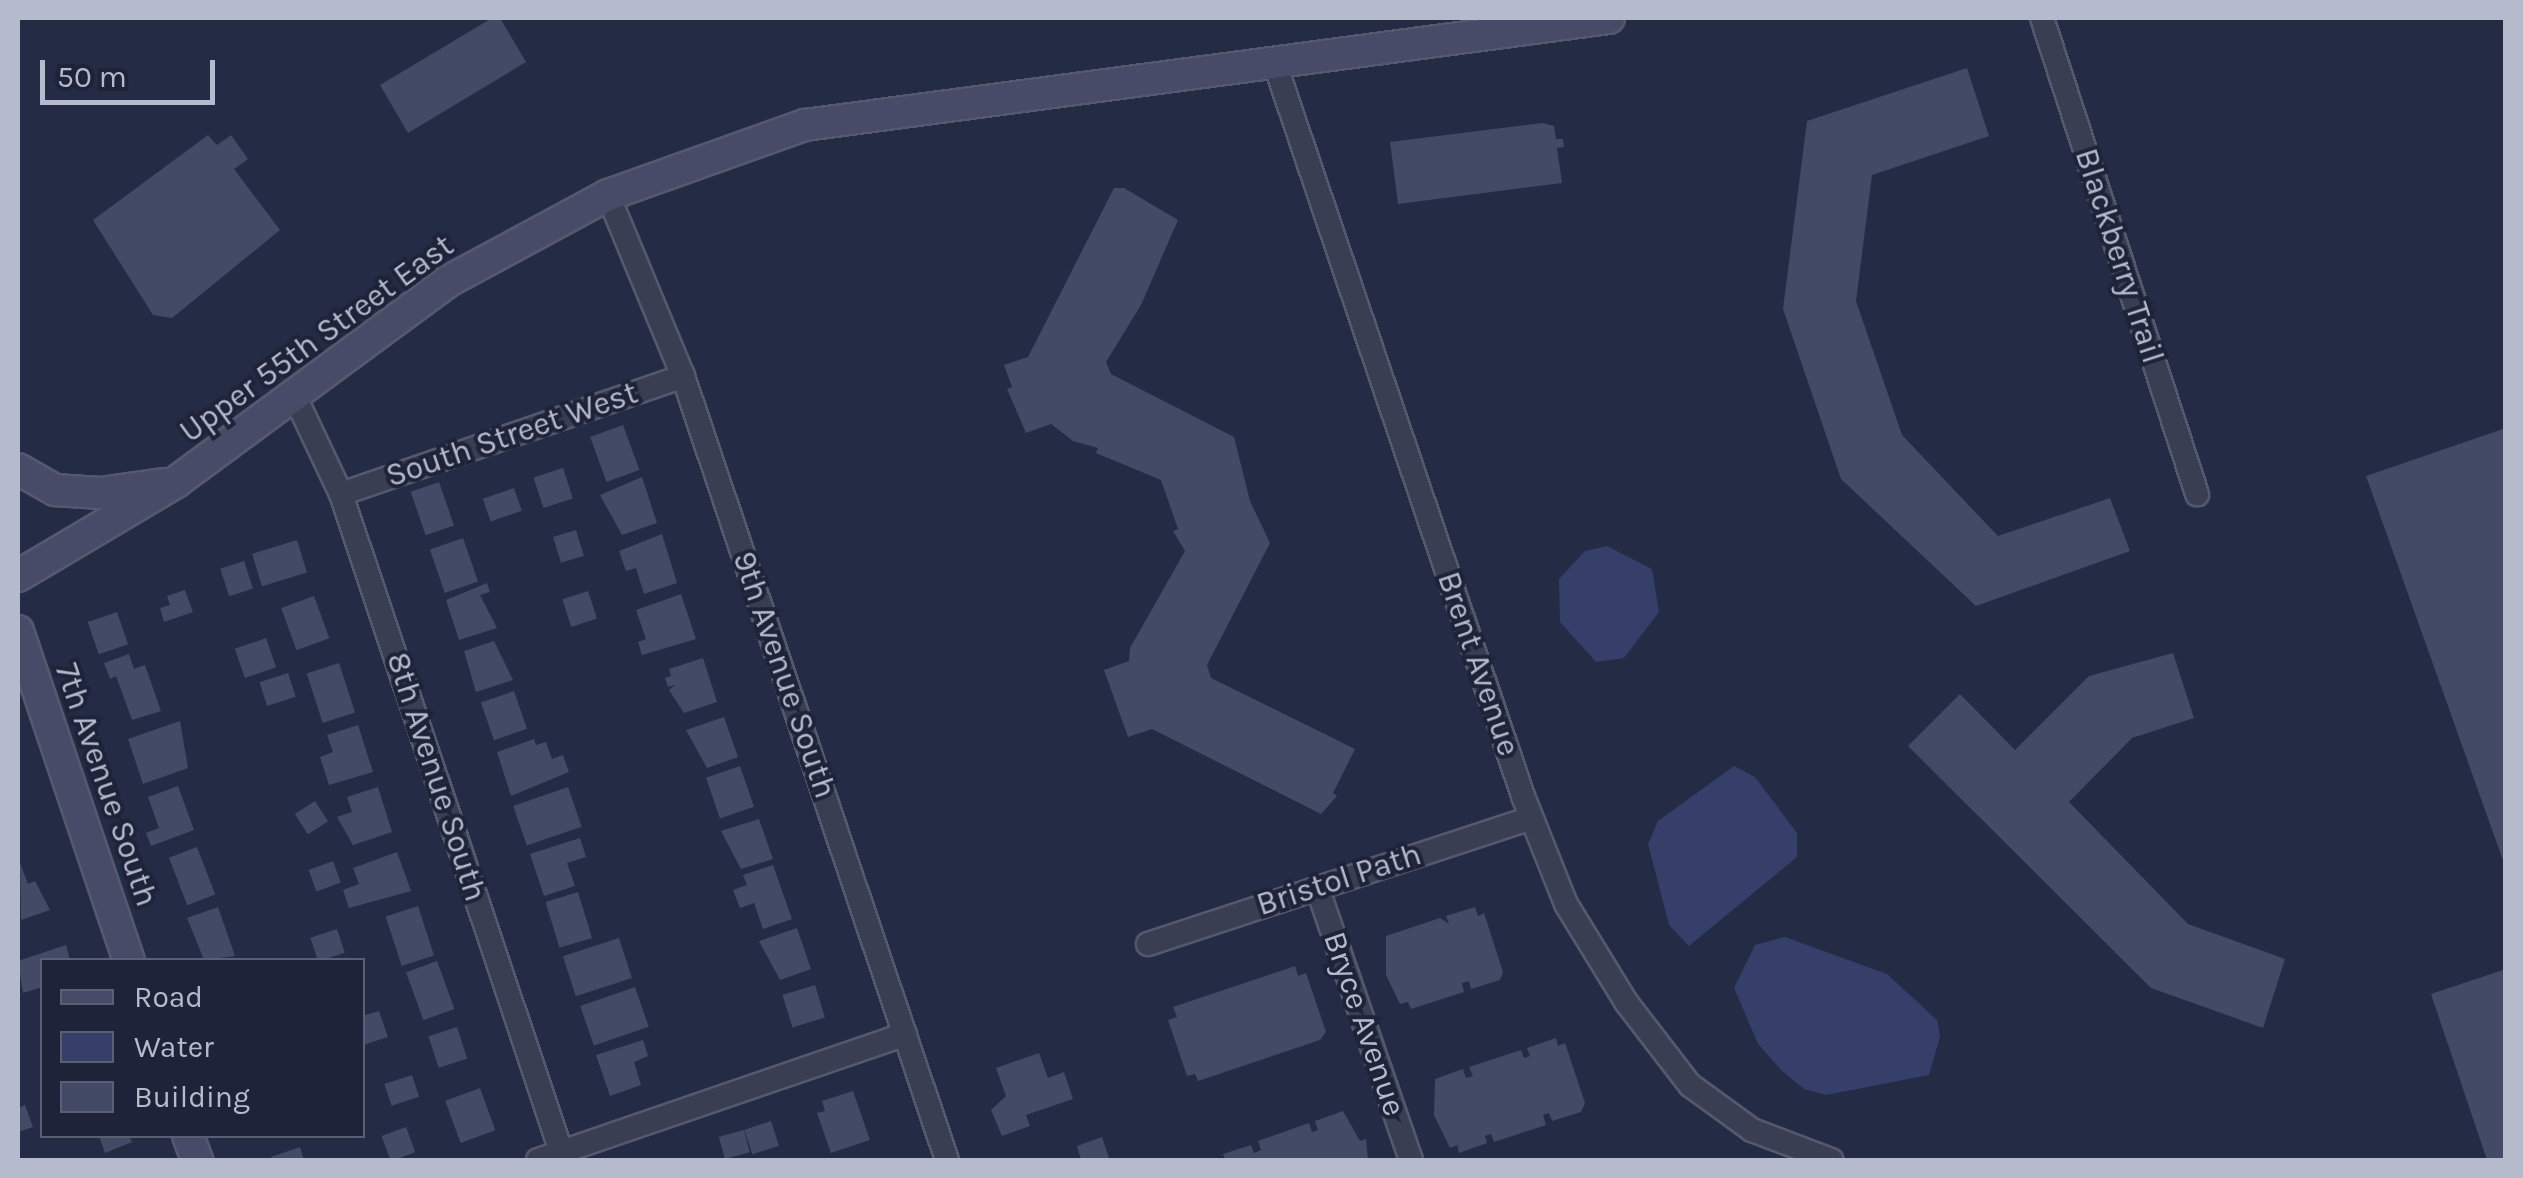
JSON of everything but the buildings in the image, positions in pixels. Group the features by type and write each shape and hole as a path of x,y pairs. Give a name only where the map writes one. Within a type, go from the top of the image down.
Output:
{"street":[{"name":"Upper 55th Street East","path":"18,576 176,482 296,399 447,282 608,196 805,125 1609,18"},
{"name":"Blackberry Trail","path":"2042,18 2196,494"},
{"name":"Brent Avenue","path":"1274,61 1531,818 1566,904 1626,1002 1690,1085 1752,1130 1802,1155 1831,1160"},
{"name":"9th Avenue South","path":"608,196 684,376 947,1160"},
{"name":"South Street West","path":"341,494 684,376"},
{"name":"8th Avenue South","path":"296,399 341,494 563,1156"},
{"path":"18,469 54,490 100,492 176,482"},
{"name":"7th Avenue South","path":"18,631 128,958"},
{"name":"Bristol Path","path":"1148,944 1531,818"},
{"name":"Bryce Avenue","path":"1317,887 1411,1160"},
{"path":"538,1160 563,1156 905,1034"}],"water":[{"path":"1607,546 1652,569 1659,612 1624,658 1596,662 1560,622 1559,579 1585,551"},
{"path":"1734,766 1755,777 1797,833 1797,857 1689,946 1669,925 1648,844 1658,821"},
{"path":"1785,937 1887,974 1937,1020 1940,1037 1929,1075 1826,1095 1804,1089 1782,1071 1758,1044 1734,988 1755,945"}]}
